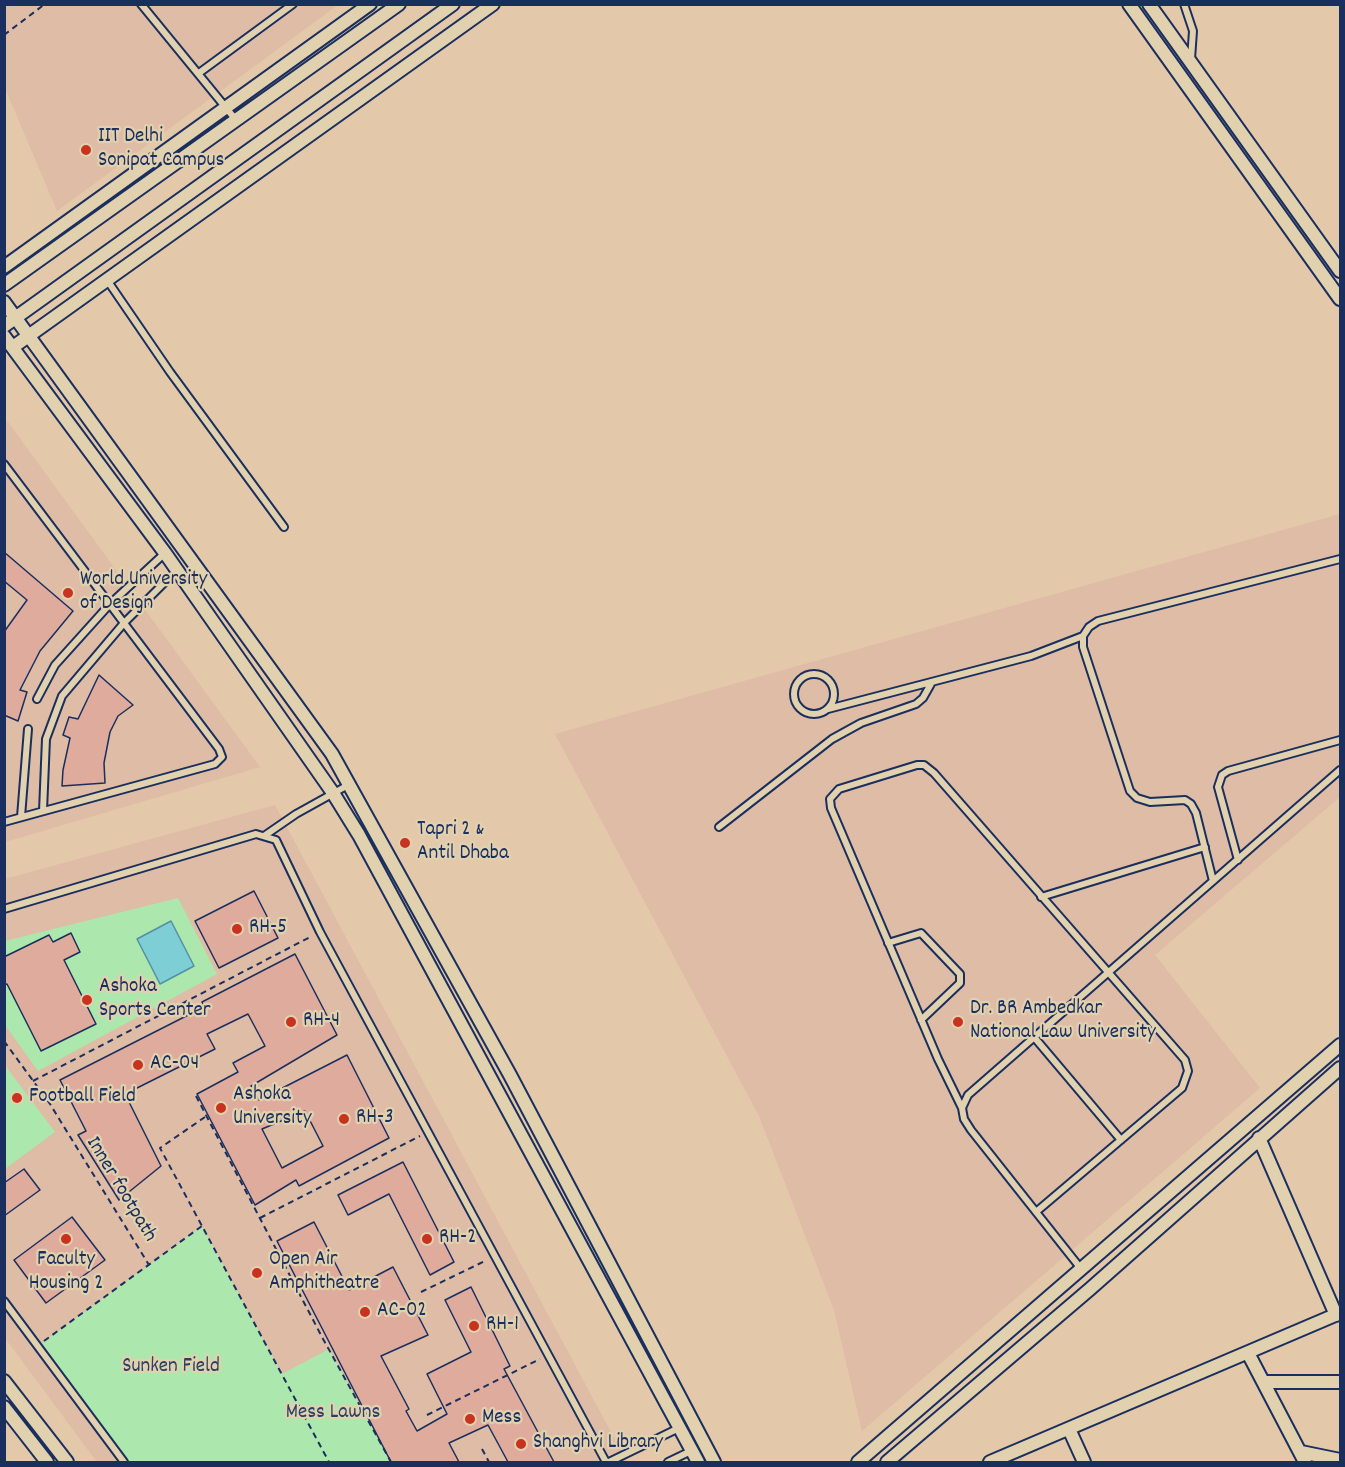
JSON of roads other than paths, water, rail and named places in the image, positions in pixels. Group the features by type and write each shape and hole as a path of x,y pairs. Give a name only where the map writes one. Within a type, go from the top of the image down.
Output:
{"street":[{"path":"4,267 370,4"},
{"path":"4,285 399,4"},
{"path":"4,326 453,4"},
{"path":"13,347 493,4"},
{"path":"1129,4 1341,299"},
{"path":"1149,4 1341,271"},
{"path":"4,302 284,685 350,783 549,1148 714,1462"},
{"path":"4,336 165,553 333,793 359,835 698,1462"},
{"path":"858,1462 1341,1045"},
{"path":"887,1462 1341,1068"},
{"path":"990,1462 1338,1314 1259,1138"},
{"path":"1107,1249 1120,1262"},
{"path":"1248,1353 1303,1457 1341,1460"},
{"path":"4,1381 67,1462"},
{"path":"1263,1382 1341,1382"},
{"path":"4,1407 47,1462"},
{"path":"1069,1429 1084,1462"}],"lane":[{"path":"141,4 237,120"},
{"path":"199,74 293,4"},
{"path":"1184,4 1192,31 1191,63"},
{"path":"107,280 170,372 284,527"},
{"path":"4,464 219,749 222,758 215,764 4,822"},
{"path":"37,699 55,665 110,604 165,553"},
{"path":"1213,881 1191,804 1185,800 1150,801 1137,798 1130,791 1083,647 1083,636 1089,627 1098,621 1341,559"},
{"path":"43,811 46,739 51,718 62,696 74,678 124,623 177,570"},
{"path":"828,709 834,698 834,690 827,679 814,674 801,679 795,690 800,708 817,714 828,709 1030,656 1083,636"},
{"path":"719,827 832,739 861,723 916,704 923,698 932,682"},
{"path":"21,818 28,729"},
{"path":"1238,860 1218,787 1222,775 1228,771 1341,740"},
{"path":"1036,1212 1182,1088 1188,1071 1185,1060 1107,974 934,773 924,765 917,765 839,789 830,799 831,808 921,1020 962,1108 964,1119 971,1130 1036,1212 1083,1270"},
{"path":"962,1108 968,1095 1341,770"},
{"path":"264,836 350,783"},
{"path":"4,909 256,834 276,840 320,932 607,1462 679,1428"},
{"path":"1041,897 1205,847"},
{"path":"888,943 921,933 960,974 960,982 921,1020"},
{"path":"1035,1037 1121,1140"},
{"path":"4,1301 124,1462"},
{"path":"668,1462 691,1451"}],"water":[{"path":"171,921 194,966 160,984 137,939"}],"place":[{"name":"IIT Delhi Sonipat Campus","path":"86,150"},
{"name":"World University of Design","path":"68,593"},
{"name":"Tapri 2 & Antil Dhaba","path":"405,843"},
{"name":"RH-5","path":"237,929"},
{"name":"Ashoka Sports Center","path":"87,1000"},
{"name":"RH-4","path":"291,1022"},
{"name":"Dr. BR Ambedkar National Law University","path":"958,1022"},
{"name":"AC-04","path":"138,1065"},
{"name":"Football Field","path":"17,1098"},
{"name":"Ashoka University","path":"221,1108"},
{"name":"RH-3","path":"344,1119"},
{"name":"Faculty Housing 2","path":"66,1239"},
{"name":"RH-2","path":"427,1239"},
{"name":"Open Air Amphitheatre","path":"257,1273"},
{"name":"AC-02","path":"365,1312"},
{"name":"RH-1","path":"474,1326"},
{"name":"Mess","path":"470,1419"},
{"name":"Shanghvi Library","path":"521,1444"}],"park label":[{"name":"Sunken Field","path":"171,1368"},
{"name":"Mess Lawns","path":"333,1414"}]}
